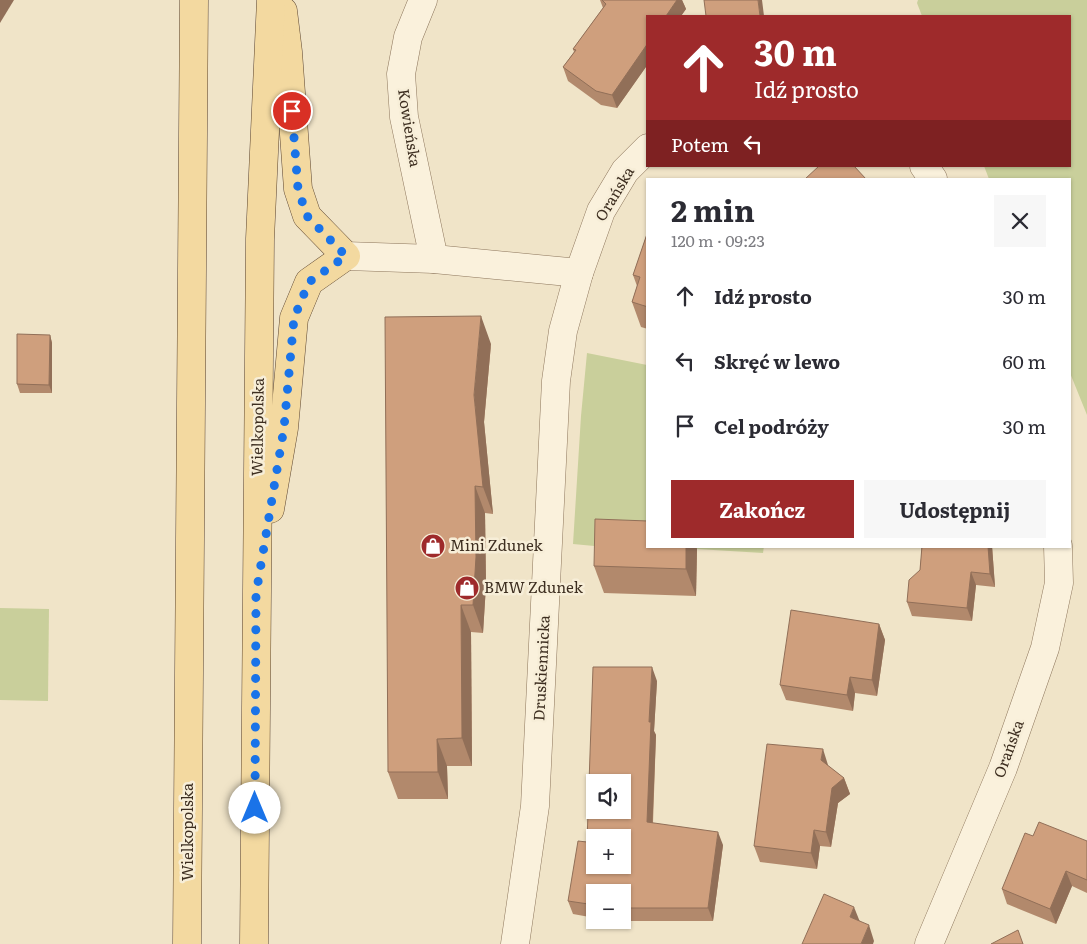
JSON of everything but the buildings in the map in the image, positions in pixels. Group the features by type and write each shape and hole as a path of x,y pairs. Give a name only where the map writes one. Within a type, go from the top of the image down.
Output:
{"main road":[{"name":"Wielkopolska","path":"187,944 194,0"},
{"name":"Wielkopolska","path":"254,944 260,239 271,0"},
{"path":"256,594 284,428 294,318 309,282 346,256 307,216 298,189 288,52 282,0"}],"street":[{"name":"Kowieńska","path":"423,0 408,37 401,74 404,116 434,259"},
{"name":"Orańska","path":"579,273 601,211 625,171 646,150"},
{"path":"925,167 932,178"},
{"path":"346,256 434,259 579,273"},
{"name":"Druskiennicka","path":"515,944 535,806 556,381 563,331 579,273"},
{"name":"Orańska","path":"929,944 1003,768 1045,648 1058,583 1058,548"}],"green space":[{"path":"918,0 1087,0 1087,415 1071,375 1071,178 989,178 984,167 1071,167 1071,15 922,15 917,3"},
{"path":"587,353 646,365 646,548 573,544"},
{"path":"651,548 764,548 763,553"},
{"path":"0,608 49,609 48,701 0,700"}],"place":[{"name":"Mini Zdunek","path":"433,546"},
{"name":"BMW Zdunek","path":"467,588"}],"route":[{"path":"255,808 256,594 284,428 294,318 309,282 346,256 307,216 298,189 292,111"}]}
